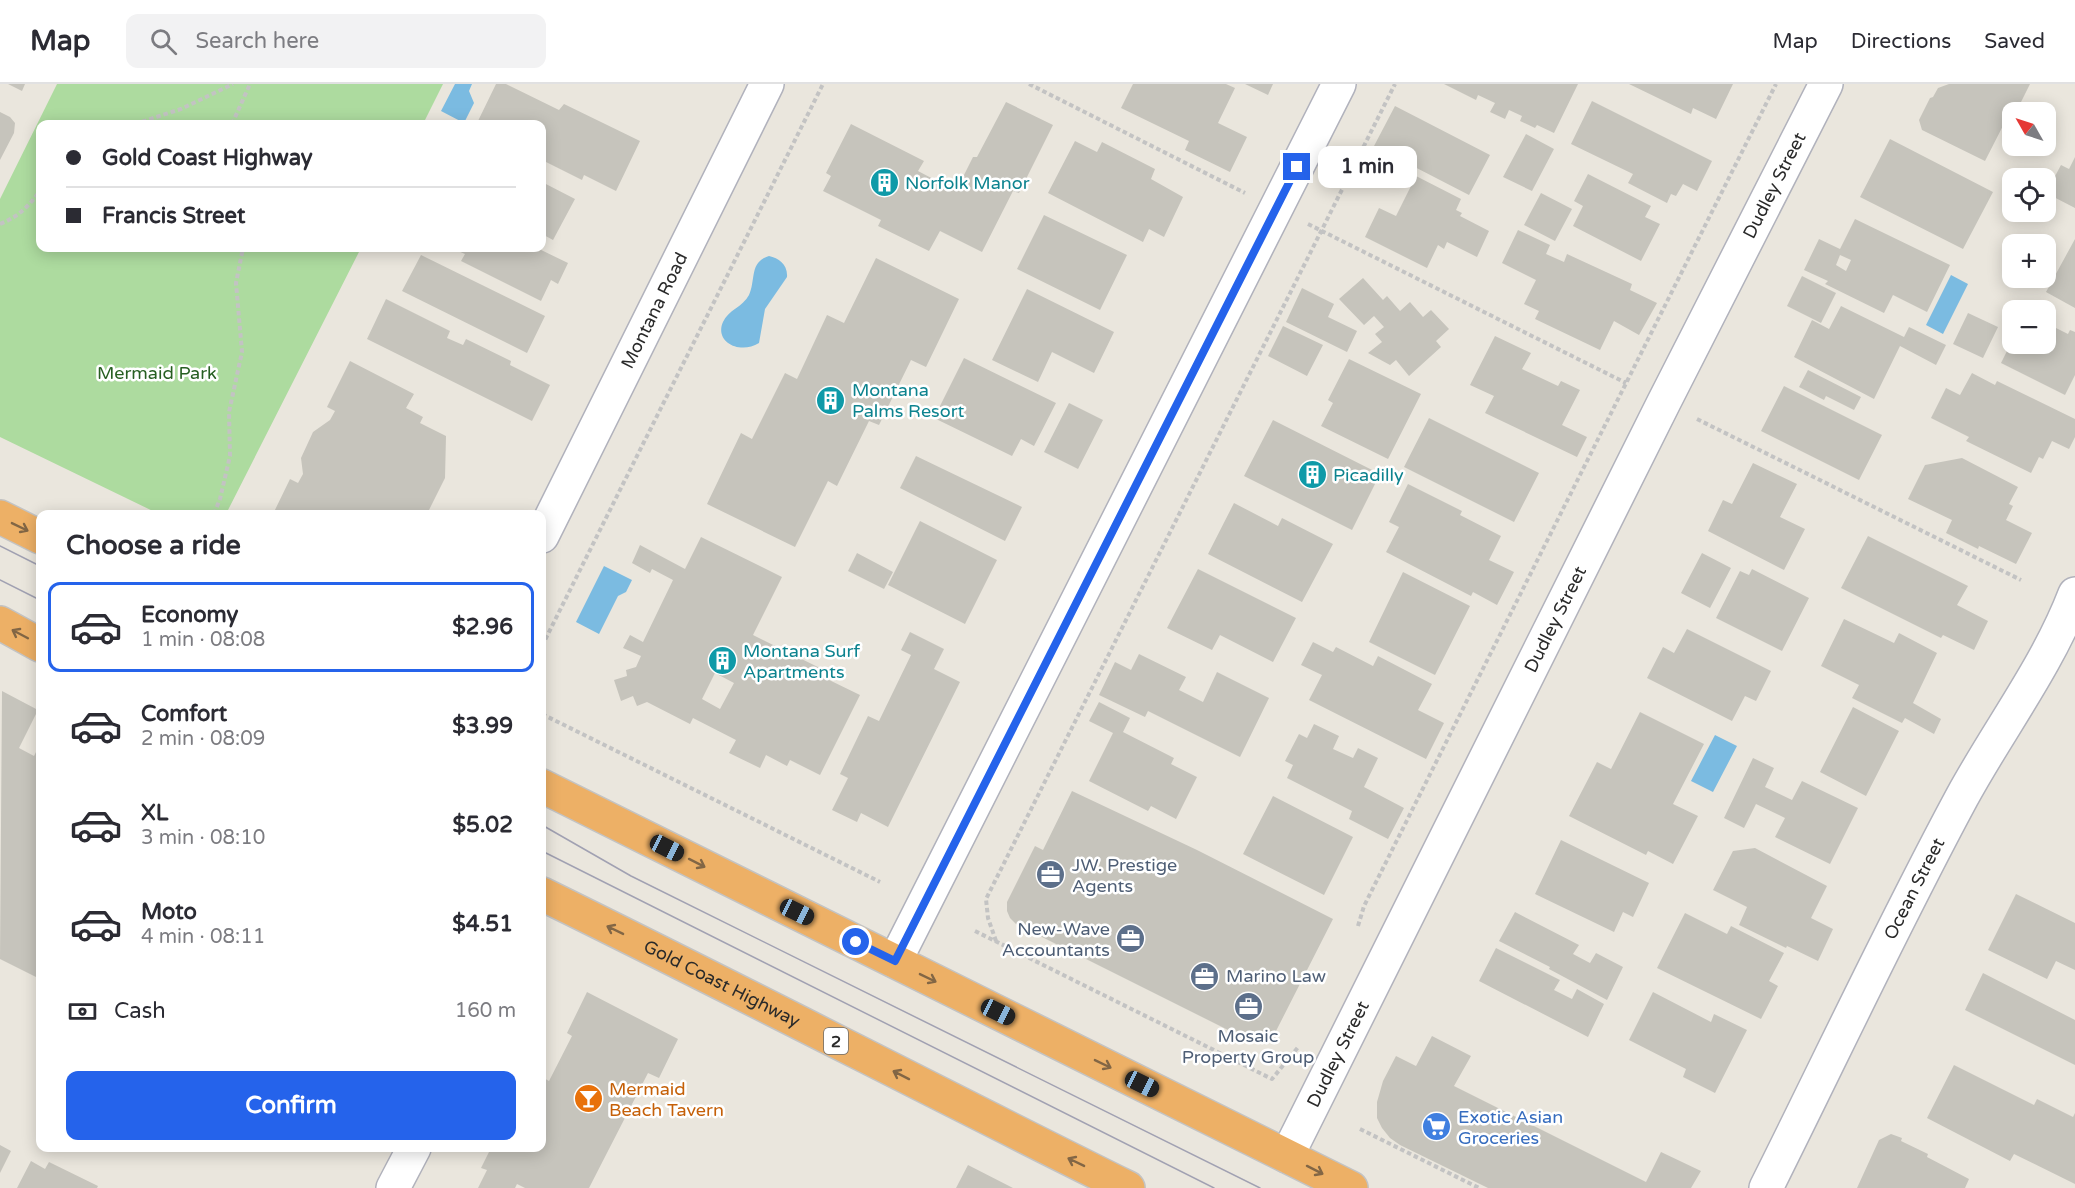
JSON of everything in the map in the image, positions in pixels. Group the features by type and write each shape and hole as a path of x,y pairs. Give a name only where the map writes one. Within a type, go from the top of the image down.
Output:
{"highway":[{"path":"0,517 36,535"},
{"path":"0,623 36,643"},
{"path":"546,788 1351,1188"},
{"name":"Gold Coast Highway","path":"546,898 747,995 1128,1188"}],"street":[{"name":"Montana Road","path":"546,528 767,84"},
{"path":"895,961 1339,84"},
{"name":"Dudley Street","path":"1287,1156 1664,402 1827,84"},
{"name":"Ocean Street","path":"1766,1188 1921,875 1963,795 2049,651 2075,594"},
{"path":"393,1188 412,1152"}],"path":[{"path":"147,120 181,109 233,84"},
{"path":"234,120 250,84"},
{"path":"546,638 823,84"},
{"path":"1029,84 2021,580"},
{"path":"996,941 988,918 986,899 1395,84"},
{"path":"1358,928 1364,906 1776,84"},
{"path":"0,224 13,219 30,206 36,197"},
{"path":"215,510 220,499 230,456 229,412 242,352 236,283 242,252"},
{"path":"546,716 880,882"},
{"path":"975,931 1272,1078 1299,1046"},
{"path":"1360,1129 1479,1188"}],"green space":[{"name":"Mermaid Park","path":"57,84 443,84 425,120 39,120"},
{"name":"Mermaid Park","path":"36,126 36,252 359,252 228,510 151,510 0,437 0,199"}],"water":[{"path":"455,84 472,84 469,91 474,103 466,120 458,120 441,111"},
{"path":"769,256 782,263 787,277 765,309 759,343 744,348 737,347 725,341 721,329 723,322 728,314 743,303 749,295 758,263"},
{"path":"1951,275 1968,284 1943,334 1926,325"},
{"path":"604,566 632,580 626,592 618,596 599,634 576,622"},
{"path":"1715,735 1737,746 1713,792 1691,781"}],"building":[{"path":"8,84 25,84 22,91"},
{"path":"496,84 506,84 559,110 564,104 640,141 616,191 584,175 582,180 546,162 546,120 478,120"},
{"path":"1133,84 1226,84 1235,88 1218,123 1247,137 1230,172 1185,150 1189,141 1121,108"},
{"path":"1245,84 1273,84 1268,95"},
{"path":"1444,84 1578,84 1554,133 1537,125 1535,128 1520,121 1522,116 1509,110 1505,119 1490,112 1495,103 1478,95 1476,100"},
{"path":"1629,84 1733,84 1716,119 1693,108 1691,114"},
{"path":"1949,84 2030,84 2021,102 2002,102 2002,128 1985,161 1922,130 1919,120 1938,88"},
{"path":"1592,101 1712,161 1697,191 1683,184 1676,196 1671,194 1667,203 1628,183 1633,174 1571,144"},
{"name":"Norfolk Manor","path":"1006,102 1053,125 1019,193 1013,191 982,252 940,231 929,251 878,226 881,220 823,191 831,176 826,173 851,124 924,161 918,171 956,191 973,157 977,157"},
{"path":"1395,106 1490,155 1469,195 1374,146"},
{"path":"0,112 10,117 15,123 14,133 0,160"},
{"path":"1526,134 1554,149 1532,191 1503,177"},
{"path":"1890,139 1993,192 1963,249 1860,197"},
{"path":"1075,141 1097,152 1102,142 1155,169 1151,179 1183,197 1164,237 1149,229 1143,242 1048,193"},
{"path":"2075,157 2075,208 2056,198 2056,174 2061,165 2069,169"},
{"path":"1588,174 1651,206 1645,217 1660,224 1641,261 1573,226 1583,206 1574,201"},
{"path":"1416,176 1461,199 1456,210 1462,213 1460,216 1489,231 1477,257 1447,242 1444,249 1438,245 1427,268 1365,237 1379,208 1396,216"},
{"path":"546,184 575,199 553,240 546,236"},
{"path":"1541,193 1572,209 1555,241 1524,225"},
{"path":"1044,215 1127,255 1100,310 1017,269"},
{"path":"1855,219 1950,265 1927,312 1893,295 1884,313 1825,284 1828,281 1804,270 1819,239 1840,249","holes":["1840,255 1851,260 1846,271 1836,265"]},
{"path":"1518,230 1550,245 1546,254 1564,262 1567,254 1632,284 1630,290 1657,303 1639,335 1614,321 1600,350 1535,319 1539,311 1524,304 1536,280 1502,263"},
{"path":"2075,239 2075,308 2046,292 2048,288 2056,288 2056,274"},
{"path":"460,252 545,252 568,263 558,284 551,280 541,301 461,261 465,254"},
{"path":"421,255 545,316 527,353 402,291"},
{"name":"Montana Palms Resort","path":"876,258 959,299 926,367 911,360 879,425 869,421 837,486 828,481 795,547 707,504 741,433 752,439 785,373 797,379 827,315 844,323"},
{"path":"1802,276 1836,293 1821,323 1787,306"},
{"path":"1363,278 1383,300 1387,296 1400,311 1410,302 1423,317 1431,310 1449,329 1436,341 1441,347 1409,376 1396,360 1390,365 1368,353 1382,342 1375,334 1384,327 1374,316 1364,325 1339,299"},
{"path":"1302,288 1334,304 1328,317 1357,331 1347,352 1286,322"},
{"path":"1027,289 1114,332 1094,373 1052,352 1038,382 992,360"},
{"path":"386,299 450,331 447,338 463,345 466,339 511,361 510,365 550,385 532,421 367,339"},
{"path":"1841,306 1904,337 1909,327 1946,345 1936,365 1900,346 1874,399 1794,357 1812,320 1829,329"},
{"path":"1968,313 1998,327 1983,358 1953,344"},
{"path":"1283,326 1323,345 1307,376 1268,356"},
{"path":"2056,328 2068,334 2070,330 2075,332 2075,375 2065,395 2001,363 2006,354 2056,354"},
{"path":"1495,336 1531,353 1522,369 1558,386 1561,381 1580,390 1562,425 1587,437 1577,457 1485,413 1494,396 1470,385"},
{"path":"964,358 1056,403 1034,446 1021,439 1012,456 934,418"},
{"path":"1349,359 1421,394 1388,459 1321,426 1333,403 1328,400"},
{"path":"350,361 414,394 406,408 423,417 420,423 446,436 445,478 429,510 275,510 290,479 298,483 303,474 301,458 313,432 330,420 335,411 327,407"},
{"path":"1808,370 1861,397 1854,410 1826,396 1824,400 1799,387"},
{"path":"1972,373 1995,385 1997,381 2075,419 2075,437 2069,449 2052,441 2043,459 2039,457 2031,473 1966,441 1969,437 1931,418 1946,388 1960,395"},
{"path":"1784,386 1882,435 1859,480 1761,431"},
{"path":"1069,403 1103,420 1078,469 1044,452"},
{"path":"1429,418 1539,473 1514,522 1404,467"},
{"name":"Picadilly","path":"1273,420 1380,474 1352,530 1244,476"},
{"path":"916,456 1022,507 1005,541 900,488"},
{"path":"1962,458 2018,487 2009,504 2013,506 2006,520 2032,533 2016,564 1946,533 1952,520 1908,499 1925,465"},
{"path":"1753,463 1797,484 1780,517 1805,529 1784,570 1708,531 1723,500 1732,504"},
{"path":"1408,484 1462,511 1460,515 1501,536 1489,560 1514,572 1497,605 1473,592 1471,596 1386,552 1399,527 1389,522"},
{"path":"1234,503 1278,526 1282,518 1333,544 1302,602 1208,554"},
{"path":"920,521 997,560 965,624 888,585"},
{"path":"1868,536 1968,586 1957,605 1988,621 1974,650 1943,635 1941,638 1841,588"},
{"name":"Montana Surf Apartments","path":"701,537 782,577 753,635 826,671 823,677 860,695 820,775 790,760 787,766 766,755 760,768 729,753 736,740 693,718 690,724 647,702 637,706 633,696 621,701 614,680 627,676 626,670 636,667 641,656 623,648 630,635 643,642 673,580 652,569 650,573 632,563 640,545 685,569","holes":["715,673 734,683 720,709 702,699"]},
{"path":"857,553 893,572 884,589 848,571"},
{"path":"1702,553 1731,568 1710,608 1681,593"},
{"path":"1198,569 1296,618 1273,662 1220,635 1212,650 1167,628"},
{"path":"1752,569 1809,598 1782,651 1716,618 1740,571 1749,575"},
{"path":"1403,572 1470,606 1435,675 1369,642"},
{"path":"1844,619 1894,643 1899,633 1937,653 1913,703 1941,719 1934,734 1905,718 1902,723 1852,698 1859,685 1821,666"},
{"path":"1687,629 1771,671 1756,701 1745,696 1732,721 1647,678 1663,647 1674,653"},
{"path":"910,632 944,649 934,669 960,682 888,827 861,813 857,822 832,810 848,778 840,774 868,716 879,721 911,655 901,650"},
{"path":"1313,642 1333,652 1336,647 1373,666 1378,656 1432,684 1418,710 1444,723 1426,759 1309,700 1322,675 1301,665"},
{"path":"1139,654 1186,677 1179,690 1203,702 1217,672 1269,698 1240,757 1148,711 1145,717 1099,695 1115,662 1131,670"},
{"path":"2,691 36,709 36,714 19,748 34,756 36,752 36,977 0,959"},
{"path":"1099,702 1130,718 1123,732 1174,758 1171,764 1197,777 1176,819 1151,806 1148,811 1089,781 1113,733 1089,721"},
{"path":"1853,707 1899,731 1866,796 1820,772"},
{"path":"1640,712 1704,744 1673,804 1698,816 1673,864 1648,851 1646,855 1569,816 1597,762 1611,769"},
{"path":"1314,724 1339,736 1333,749 1353,758 1358,748 1378,758 1364,787 1404,808 1388,839 1349,819 1352,811 1287,778 1293,765 1285,761 1299,734 1307,738"},
{"path":"1753,758 1774,768 1765,787 1792,800 1802,781 1858,808 1830,864 1775,837 1785,818 1756,804 1744,828 1724,818"},
{"path":"1072,791 1197,850 1333,919 1275,1033 1254,1043 1016,924 1010,918 1007,902 1035,846 1043,850"},
{"path":"1273,796 1353,837 1324,895 1243,854"},
{"path":"1561,840 1649,883 1633,917 1623,912 1614,932 1535,894"},
{"path":"1755,848 1827,886 1811,918 1833,929 1818,961 1739,925 1747,907 1713,890 1733,851"},
{"path":"2016,894 2075,923 2075,970 2056,961 2047,979 1988,950"},
{"path":"1515,912 1579,945 1573,954 1590,963 1596,953 1623,967 1607,1000 1499,941"},
{"path":"1685,913 1727,934 1731,926 1784,953 1769,981 1778,986 1761,1019 1657,968"},
{"path":"1496,948 1560,980 1554,990 1572,999 1577,989 1604,1004 1588,1037 1479,981"},
{"path":"1983,973 2075,1020 2075,1065 1965,1010"},
{"name":"Mermaid Beach Tavern","path":"587,992 678,1039 659,1078 648,1073 589,1188 525,1188 517,1184 515,1188 478,1188 487,1170 481,1168 489,1152 546,1152 546,1079 549,1081 572,1036 567,1033"},
{"path":"1653,992 1711,1022 1714,1014 1747,1030 1715,1093 1683,1077 1686,1069 1629,1040"},
{"path":"1432,1036 1471,1056 1454,1086 1646,1182 1661,1152 1701,1171 1691,1188 1488,1188 1400,1145 1390,1138 1377,1118 1377,1102 1383,1081 1396,1056 1416,1066"},
{"path":"1954,1065 2034,1105 2037,1099 2073,1117 2075,1113 2075,1184 2014,1154 2010,1161 1927,1118"},
{"path":"1891,1134 1902,1138 1901,1141 1928,1154 1927,1157 1969,1179 1965,1188 1857,1188 1879,1140"},
{"path":"0,1145 11,1151 0,1173"},
{"path":"31,1161 45,1169 49,1162 98,1186 97,1188 17,1188"},
{"path":"968,1165 1013,1188 956,1188"}],"tram line":[{"path":"0,546 36,564"},
{"path":"0,580 36,598"},
{"path":"546,827 631,876 1260,1188"},
{"path":"546,853 1214,1188"}],"place":[{"name":"Norfolk Manor","path":"884,183"},
{"name":"Montana Palms Resort","path":"831,400"},
{"name":"Picadilly","path":"1312,475"},
{"name":"Montana Surf Apartments","path":"722,661"},
{"name":"JW. Prestige Agents","path":"1051,875"},
{"name":"New-Wave Accountants","path":"1131,939"},
{"name":"Marino Law","path":"1205,976"},
{"name":"Mosaic Property Group","path":"1248,1007"},
{"name":"Mermaid Beach Tavern","path":"588,1099"},
{"name":"Exotic Asian Groceries","path":"1437,1127"}],"route":[{"path":"856,942 895,961 1297,167"}]}
